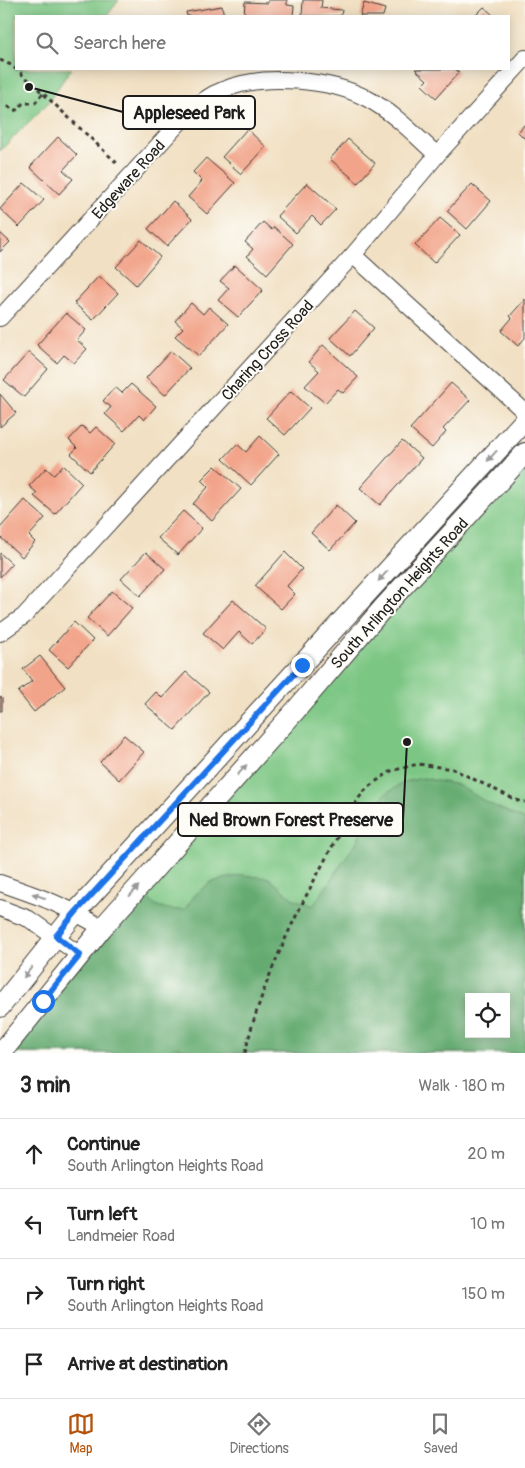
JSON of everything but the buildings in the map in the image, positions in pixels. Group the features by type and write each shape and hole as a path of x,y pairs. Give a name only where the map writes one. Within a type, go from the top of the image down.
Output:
{"main road":[{"name":"South Arlington Heights Road","path":"0,1007 76,912 525,420"},
{"name":"South Arlington Heights Road","path":"1,1053 102,928 295,711 383,608 525,453"}],"street":[{"name":"Charing Cross Road","path":"0,633 24,616 353,255 437,154 525,58"},
{"name":"Edgeware Road","path":"0,318 188,113 201,102 225,88 247,82 266,80 330,86 347,90 368,99 387,111 437,154"},
{"path":"353,255 525,412"},
{"path":"0,883 49,900 76,912 102,928"},
{"path":"0,908 29,919 56,936 80,955"}],"path":[{"path":"0,60 15,68"},
{"path":"18,70 131,176"},
{"path":"8,106 14,111 18,110 23,104 35,102 43,93"},
{"path":"245,1053 253,1020 267,979 312,883 358,799 368,787 391,771 418,764 453,769 516,800 525,802"}],"green space":[{"path":"0,0 119,0 108,15 15,15 15,70 70,70 46,105 0,151"},
{"path":"525,453 525,1053 21,1053 147,899 137,888"},
{"path":"423,778 458,785 486,802 525,820 525,1053 193,1053 191,1050 174,1047 166,1053 1,1053 137,888 158,906 184,910 195,895 211,882 242,875 269,878 292,898 313,906 357,841 370,813 384,795 404,782"}],"place":[{"name":"Appleseed Park","path":"29,87"},
{"name":"Ned Brown Forest Preserve","path":"407,742"}],"route":[{"path":"43,1001 80,955 56,936 302,665"}]}
